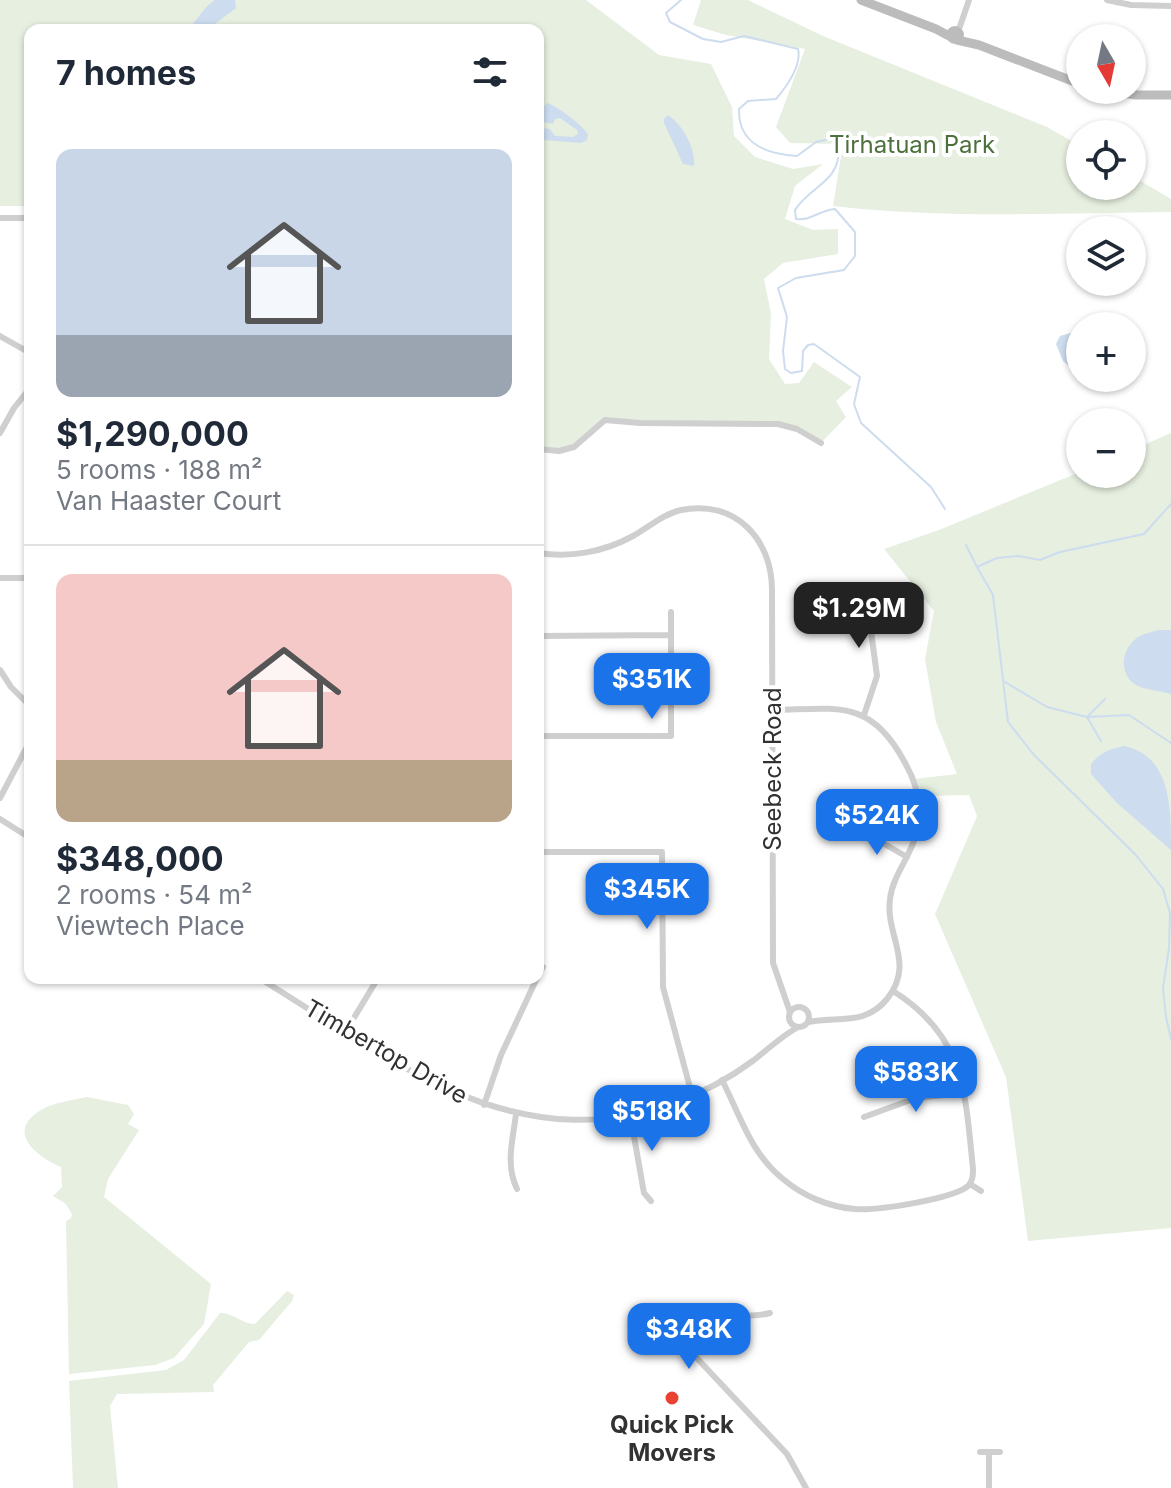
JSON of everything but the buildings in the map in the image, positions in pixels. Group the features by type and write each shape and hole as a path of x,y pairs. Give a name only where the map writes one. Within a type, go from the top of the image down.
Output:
{"street":[{"path":"861,0 1066,79"},
{"path":"956,34 969,0"},
{"path":"1107,0 1131,5 1171,6"},
{"path":"1146,95 1171,95"},
{"path":"0,218 24,218"},
{"path":"0,336 24,347"},
{"path":"0,433 24,396"},
{"path":"544,450 559,451 574,447 605,420 778,424 797,429 821,443"},
{"name":"Seebeck Road","path":"544,553 575,554 606,548 682,510 712,509 742,522 762,545 771,569 773,963 776,979 790,1012"},
{"path":"0,578 24,578"},
{"path":"864,715 877,671 868,589"},
{"path":"857,593 867,601"},
{"path":"544,736 671,736 671,612"},
{"path":"544,636 671,635"},
{"path":"0,670 24,700"},
{"path":"773,710 836,710 864,715 888,734 916,785 919,802 915,839 895,880 889,903 901,962 893,991 879,1007 861,1017 841,1021 824,1019 798,1027 790,1021 790,1012 800,1007"},
{"path":"0,798 24,752"},
{"path":"0,819 24,834"},
{"path":"862,831 907,857"},
{"path":"544,852 664,850 664,992 692,1095"},
{"name":"Timbertop Drive","path":"269,984 433,1084 484,1105 516,1114 567,1119 630,1114 692,1095 753,1061 784,1034 798,1027"},
{"path":"346,1031 374,984"},
{"path":"484,1105 501,1055 535,984"},
{"path":"722,1080 762,1157 783,1180 817,1200 856,1209 889,1208 956,1192 970,1184 973,1166 956,1062 944,1037 919,1009 893,991"},
{"path":"787,999 824,1019"},
{"path":"808,1011 808,1022"},
{"name":"Timbertop Drive","path":"784,1034 790,1021"},
{"path":"864,1117 916,1098 963,1093"},
{"path":"516,1114 510,1168 517,1189"},
{"path":"630,1114 644,1193 651,1201"},
{"path":"970,1184 981,1191"},
{"path":"770,1313 754,1317 697,1319 684,1326 682,1334 694,1355 787,1454 806,1488"},
{"path":"980,1452 1000,1452"},
{"path":"989,1452 989,1488"}],"green space":[{"path":"0,0 586,0 659,55 711,64 732,107 734,136 755,157 793,169 823,164 795,186 785,219 813,230 838,229 838,254 783,263 764,279 771,314 769,359 785,384 799,383 814,362 852,387 836,401 846,417 821,443 784,425 605,420 575,444 544,449 544,24 24,24 24,206 0,206"},
{"name":"Tirhatuan Park","path":"701,0 748,0 823,36 1047,127 1066,138 1066,200 1146,200 1146,184 1171,199 1171,212 959,214 833,206 843,144 790,143 776,127 805,49 726,35 693,25"},
{"path":"1171,433 1171,1228 1028,1241 1006,1077 935,914 977,816 969,795 919,796 914,779 957,774 936,722 925,659 934,611 884,549 1066,478 1066,488 1146,488 1146,444"},
{"path":"87,1097 128,1105 134,1114 128,1124 139,1130 108,1179 104,1197 211,1284 204,1324 174,1358 155,1365 69,1374 66,1221 72,1214 66,1204 53,1196 62,1187 61,1167 34,1149 25,1134 26,1125 43,1109"},
{"path":"287,1291 294,1295 292,1301 259,1340 249,1342 213,1385 214,1392 117,1394 110,1406 118,1488 73,1488 69,1381 166,1370 184,1360 220,1313 255,1324"}],"water":[{"path":"215,0 235,0 236,8 215,24 193,24"},
{"path":"547,103 563,112 588,134 587,140 581,143 544,140 544,128 550,129 555,136 573,137 578,134 560,118 555,119 553,124 544,122 544,106"},
{"path":"668,115 687,138 693,152 694,166 683,164 664,123"},
{"path":"1066,334 1066,364 1056,344 1060,336"},
{"path":"1158,630 1171,630 1171,694 1140,687 1127,676 1125,669 1125,654 1133,641"},
{"path":"1124,746 1140,752 1160,772 1169,801 1171,850 1117,803 1091,774 1091,764 1098,757"}],"waterway":[{"path":"681,0 666,13 670,22 703,39 721,42 744,36 798,49 796,69 776,99 748,101 739,109 740,121 749,139 775,153 797,156 816,142 830,139 839,149 834,169 801,202 795,210 796,219 835,209 855,232 855,256 844,270 796,278 778,288 787,317 783,351 785,369 791,373 802,371 803,351 814,344 860,377 854,404 861,423 931,487 945,509"},
{"path":"966,545 977,567 997,558 1019,556 1040,560 1060,552 1144,534 1171,504"},
{"path":"977,567 993,595 1008,722 1034,755 1135,854 1163,889 1170,913 1163,988 1171,1039"},
{"path":"1005,682 1047,707 1087,717 1129,715 1171,743"},
{"path":"1101,741 1087,717 1105,699"}],"place":[{"name":"Quick Pick Movers","path":"672,1398"}]}
